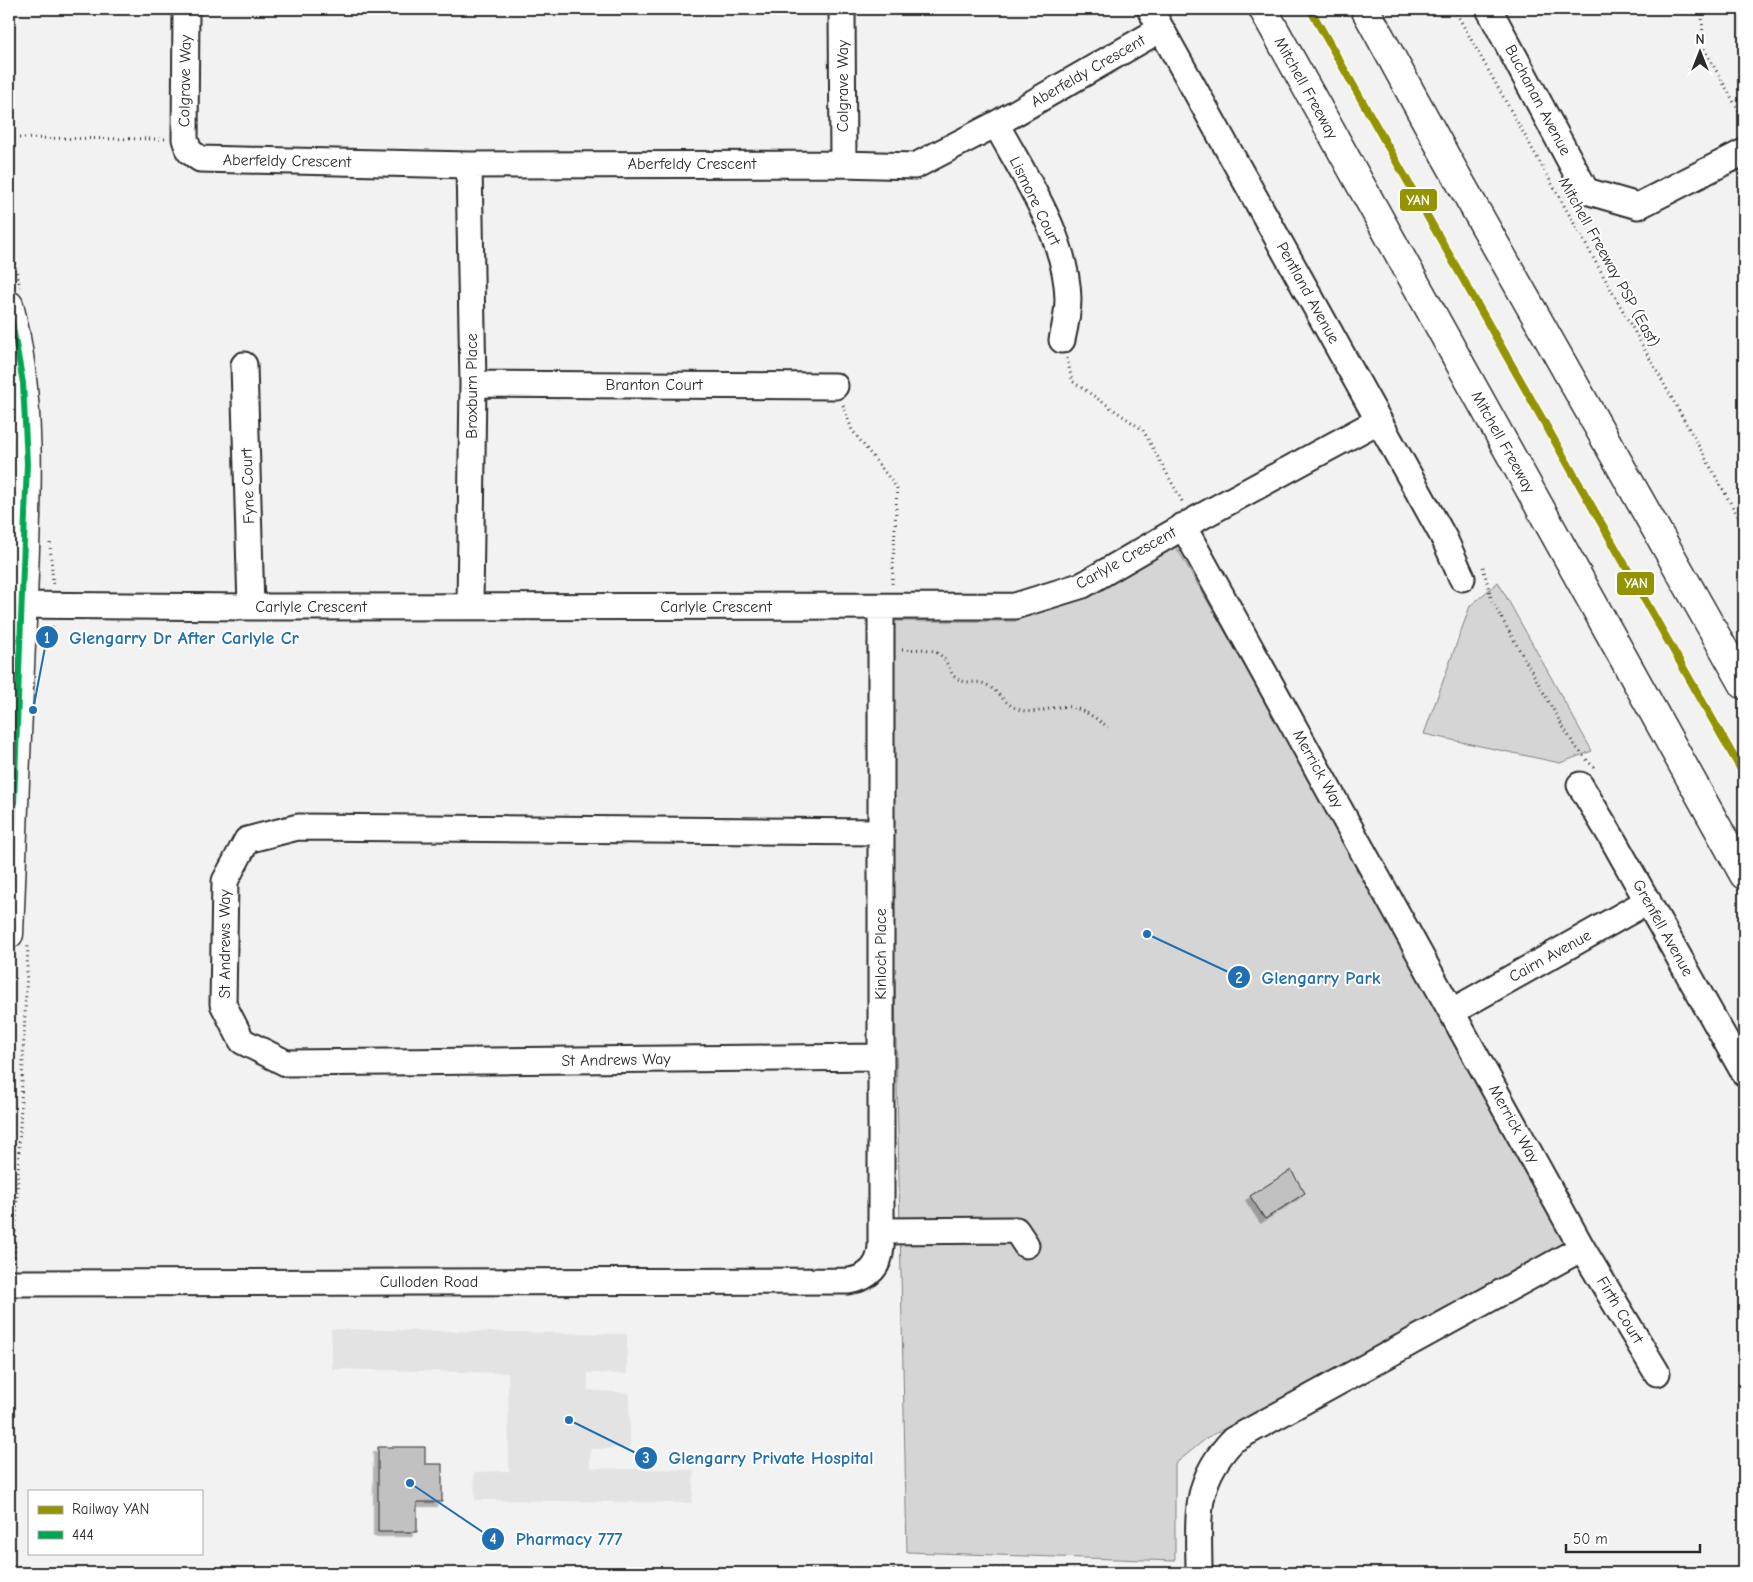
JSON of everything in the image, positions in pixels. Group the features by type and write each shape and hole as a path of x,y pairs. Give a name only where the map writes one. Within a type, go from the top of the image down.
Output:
{"main road":[{"name":"Mitchell Freeway","path":"1263,9 1744,875"},
{"path":"1365,9 1744,685"},
{"path":"9,305 20,372 25,425 26,499 16,605 18,940"}],"street":[{"name":"Colgrave Way","path":"186,9 187,145"},
{"name":"Colgrave Way","path":"842,9 843,164"},
{"name":"Buchanan Avenue","path":"1489,9 1586,191 1638,206 1744,152"},
{"name":"Aberfeldy Crescent","path":"187,145 200,159 469,165 843,164 916,166 996,124 1156,19"},
{"name":"Pentland Avenue","path":"1156,19 1444,538 1462,578"},
{"name":"Lismore Court","path":"996,124 1050,226 1062,257 1068,298 1062,340"},
{"name":"Broxburn Place","path":"469,165 473,384 470,606"},
{"name":"Fyne Court","path":"244,365 251,607"},
{"name":"Branton Court","path":"473,384 835,386"},
{"name":"Carlyle Crescent","path":"16,605 886,608 1015,606 1083,585 1188,523 1378,421"},
{"name":"Merrick Way","path":"1188,523 1582,1248"},
{"name":"Kinloch Place","path":"849,1281 866,1276 878,1263 881,1255 881,650 886,608"},
{"name":"Grenfell Avenue","path":"1580,785 1744,1072"},
{"name":"St Andrews Way","path":"881,832 298,827 247,840 225,881 223,1004 242,1041 286,1063 881,1057"},
{"name":"Cairn Avenue","path":"1453,1011 1648,901"},
{"path":"882,1231 1016,1230 1026,1245"},
{"name":"Firth Court","path":"1582,1248 1657,1373"},
{"path":"1199,1573 1199,1510 1202,1490 1208,1471 1233,1440 1582,1248"},
{"name":"Culloden Road","path":"11,1283 849,1281"}],"path":[{"name":"Mitchell Freeway PSP (East)","path":"1454,9 1744,527"},
{"path":"1702,9 1703,47 1744,120"},
{"path":"9,138 187,145"},
{"path":"1062,340 1072,381 1143,430 1188,523"},
{"path":"835,386 852,430 898,488 886,608"},
{"path":"40,644 56,623"},
{"path":"881,650 934,650 941,654 954,676 962,682 980,682 988,686 1008,704 1019,710 1033,712 1059,707 1072,707 1088,714 1108,727"},
{"path":"9,1319 13,1307 11,1283 19,1164 18,940"},
{"path":"9,1164 19,1164"},
{"path":"9,1565 30,1571 303,1573 1178,1573"},
{"path":"12,1573 14,1567"}],"shaded area":[{"path":"1175,545 1582,1248 1208,1437 1175,1464 1175,1561 907,1552 887,621 1015,621"},
{"path":"1498,582 1592,751 1560,763 1424,734 1470,606"},
{"path":"331,1329 627,1334 627,1374 588,1373 588,1390 629,1393 630,1448 590,1449 590,1468 694,1470 692,1503 475,1500 474,1472 509,1471 508,1373 332,1369"}],"building":[{"path":"1291,1170 1305,1193 1265,1219 1250,1196"},
{"path":"378,1447 425,1447 425,1464 442,1464 442,1502 417,1502 417,1532 378,1532"}],"rail line":[{"name":"YAN","path":"1310,9 1744,775"}],"transit line":[{"name":"444","path":"9,305 23,383 27,463 9,934"}],"place":[{"name":"Glengarry Dr After Carlyle Cr","path":"33,710"},
{"name":"Glengarry Park","path":"1147,934"},
{"name":"Glengarry Private Hospital","path":"569,1420"},
{"name":"Pharmacy 777","path":"410,1483"}]}
